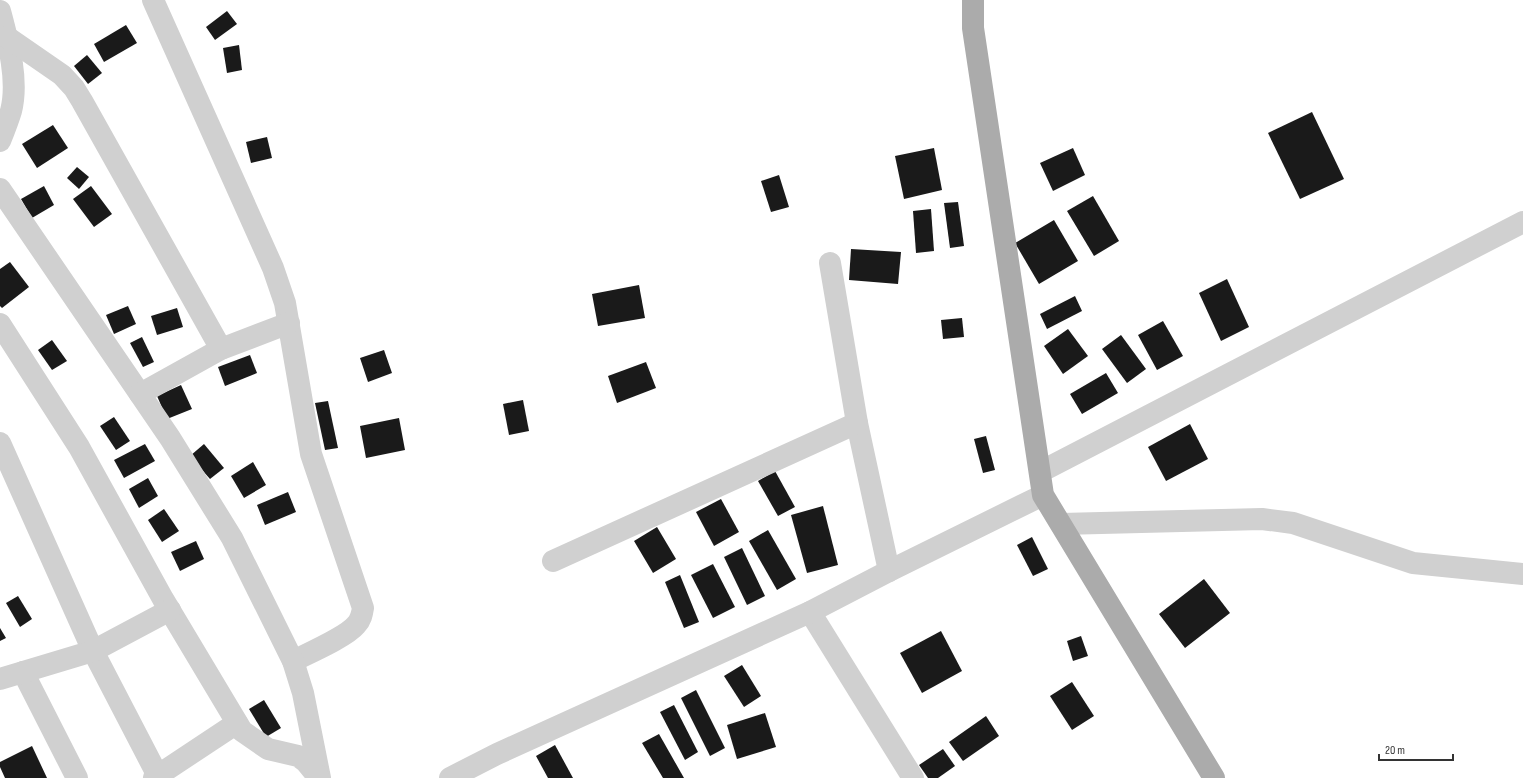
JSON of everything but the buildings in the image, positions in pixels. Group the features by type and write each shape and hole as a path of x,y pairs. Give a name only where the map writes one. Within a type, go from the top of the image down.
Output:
{"main road":[{"path":"973,0 974,36 1043,496 1214,778"}],"street":[{"path":"153,0 273,268 285,303 311,454 363,608 361,618 348,633 293,661"},
{"path":"0,11 7,37 14,85 11,111 0,140"},
{"path":"7,37 62,75 74,88 221,349"},
{"path":"0,189 170,438 232,538 293,661 303,693 320,778"},
{"path":"1040,472 1523,222"},
{"path":"830,263 857,423 889,571"},
{"path":"140,394 221,349 288,323"},
{"path":"0,324 79,447 170,610 242,731 268,749 298,756 306,762 320,778"},
{"path":"553,561 857,423"},
{"path":"0,443 93,651 157,777 237,723"},
{"path":"450,778 497,754 810,612 889,571 1043,496"},
{"path":"1061,524 1262,519 1279,520 1293,523 1413,563 1523,574"},
{"path":"0,679 93,651 170,610"},
{"path":"810,612 913,778"},
{"path":"24,672 77,778"}]}
